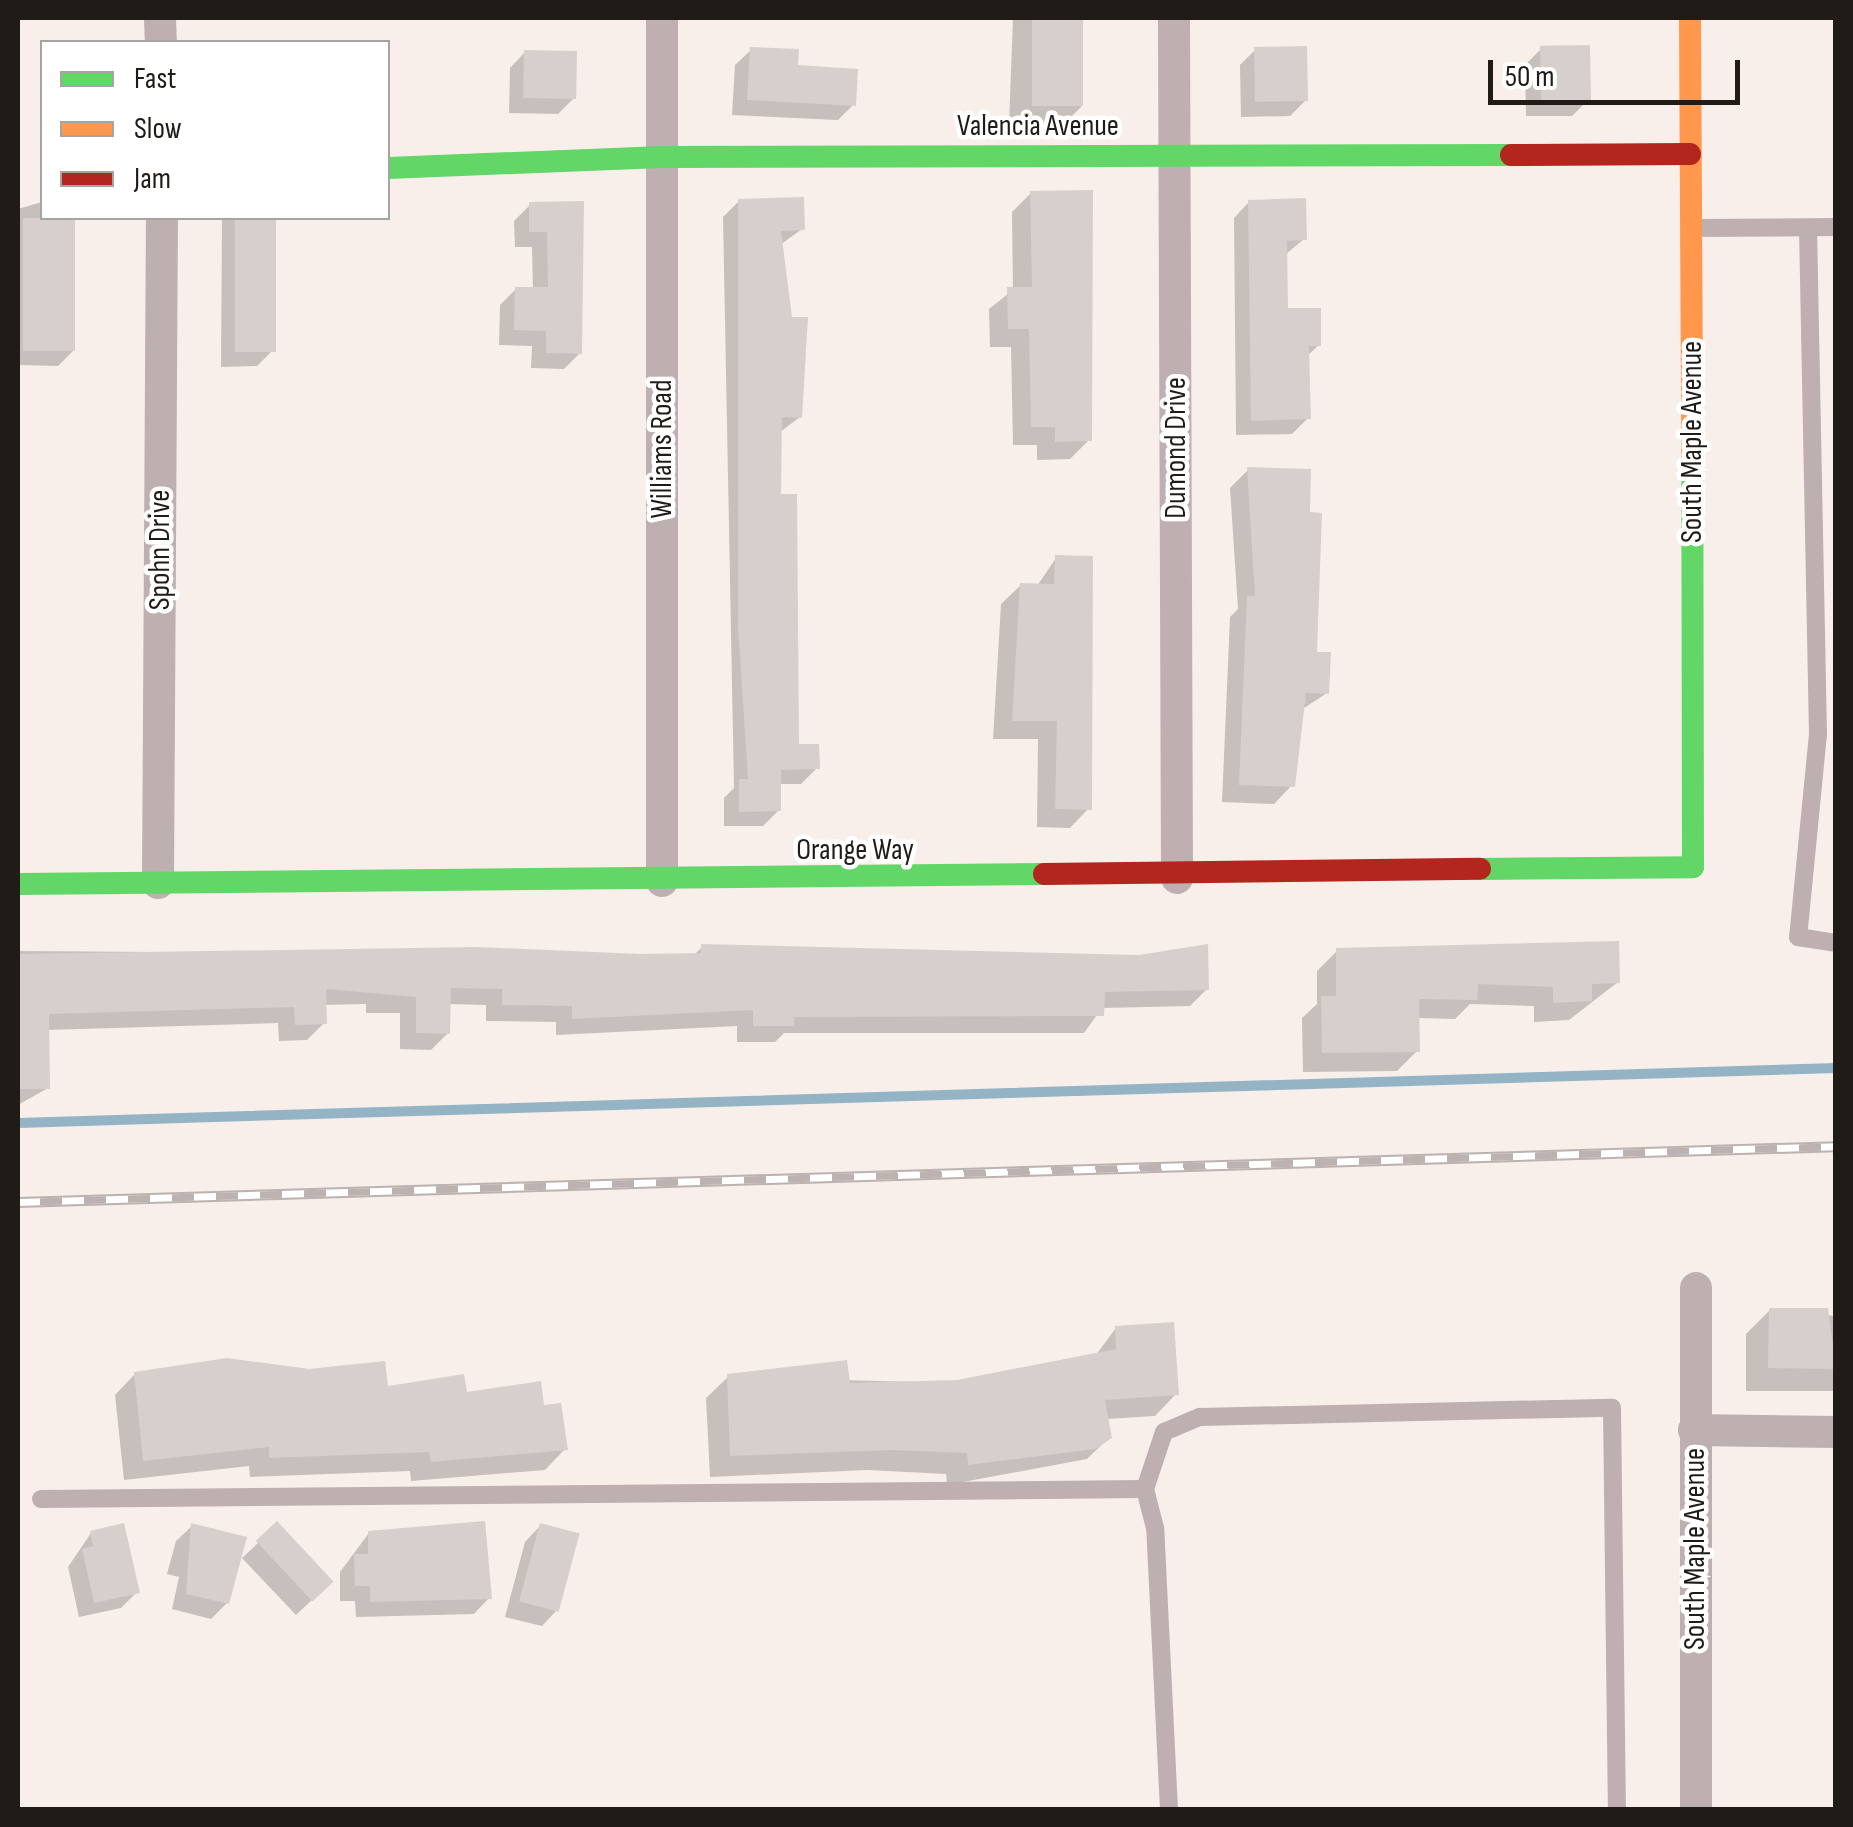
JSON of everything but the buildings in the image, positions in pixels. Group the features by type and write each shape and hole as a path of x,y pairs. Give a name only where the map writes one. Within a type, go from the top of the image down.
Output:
{"street":[{"name":"Williams Road","path":"662,18 662,881"},
{"name":"Dumond Drive","path":"1174,18 1177,878"},
{"name":"South Maple Avenue","path":"1690,18 1694,867"},
{"name":"Valencia Avenue","path":"390,168 662,157 1690,154"},
{"name":"Spohn Drive","path":"158,883 162,220"},
{"name":"Orange Way","path":"18,884 1177,878 1694,867"},
{"name":"South Maple Avenue","path":"1696,1288 1696,1810"},
{"path":"1694,1430 1836,1432"}],"lane":[{"path":"1691,228 1836,228"},
{"path":"1808,228 1818,734 1798,937 1836,943"},
{"path":"1168,1810 1155,1528 1145,1489 1164,1432 1190,1418 1612,1408 1616,1810"},
{"path":"41,1499 1145,1489"}],"waterway":[{"path":"18,1123 1836,1068"}],"railway":[{"path":"18,1202 1836,1146"}],"traffic: fast":[{"path":"390,168 662,157 1511,155"},
{"path":"1480,869 1693,867 1692,470"},
{"path":"18,884 1044,874"}],"traffic: slow":[{"path":"1690,18 1692,470"}],"traffic: jam":[{"path":"1511,155 1690,154"},
{"path":"1044,874 1480,869"}]}
